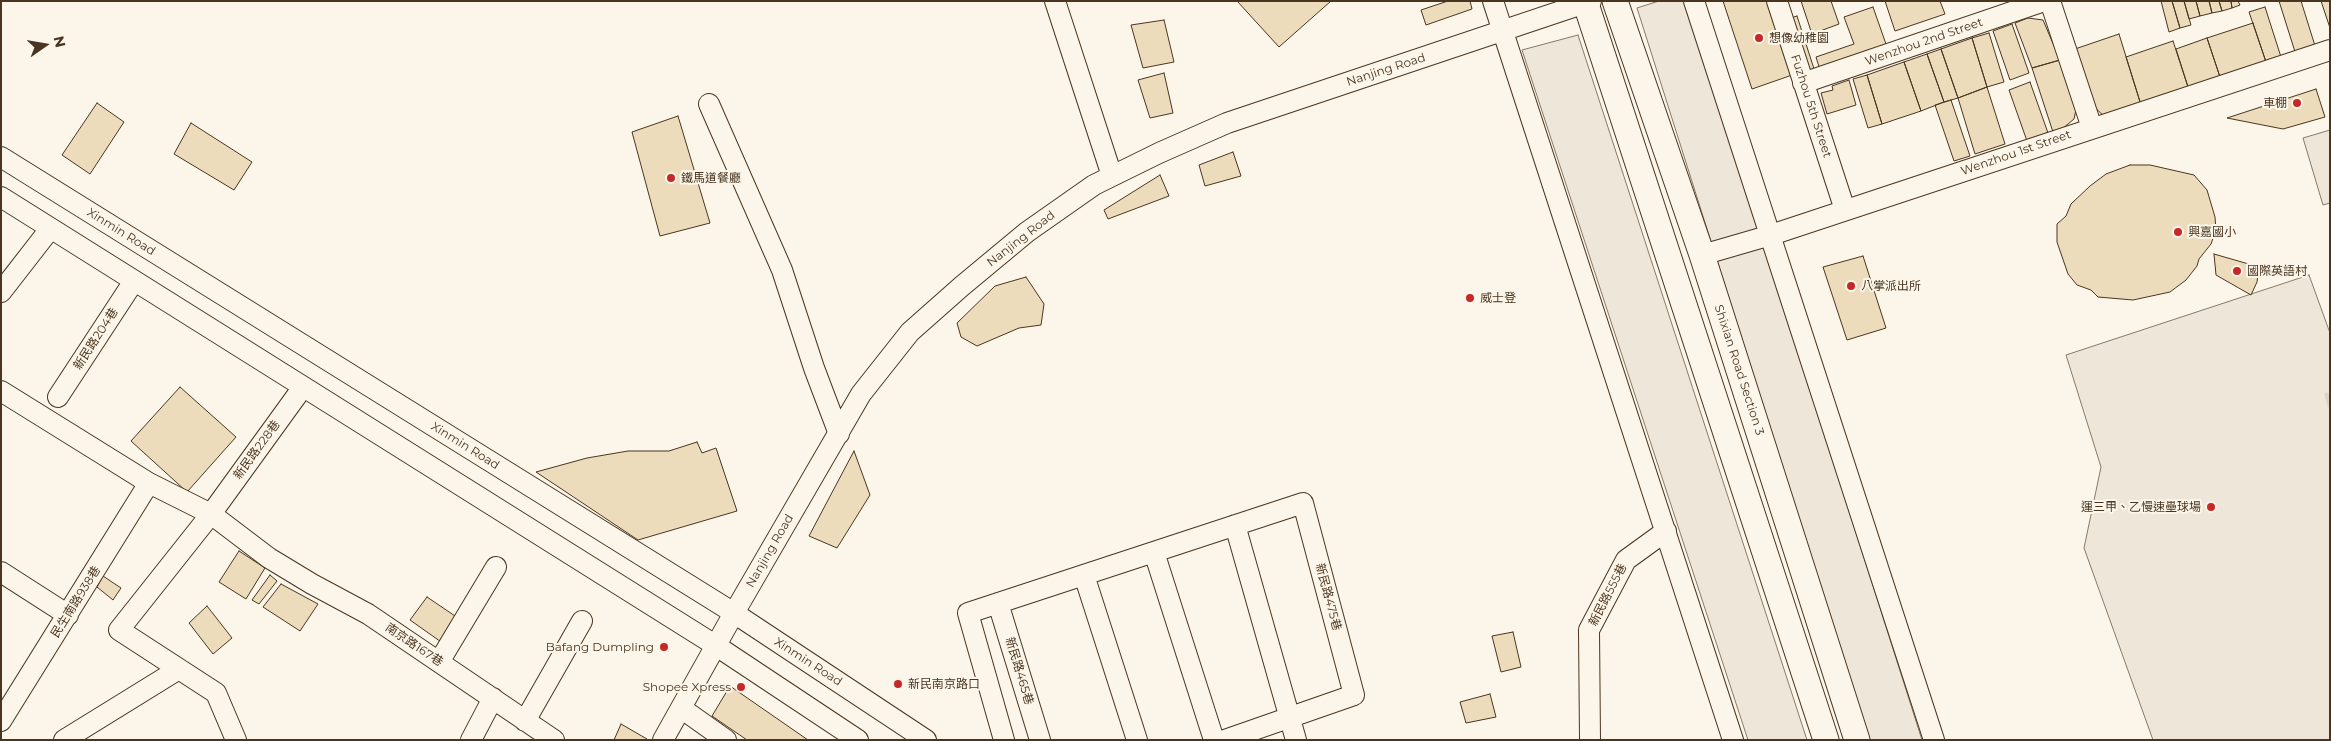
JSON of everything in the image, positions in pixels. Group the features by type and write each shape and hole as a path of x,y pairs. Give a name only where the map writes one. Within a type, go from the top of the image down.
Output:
{"main road":[{"name":"Shixian Road Section 3","path":"1615,1 1702,255 1857,740"},
{"path":"1587,2 1826,740"}],"street":[{"path":"1055,1 1112,176"},
{"path":"1493,1 1733,740"},
{"path":"1694,1 1934,740"},
{"name":"Fuzhou 5th Street","path":"1777,1 1845,210"},
{"name":"Wenzhou 2nd Street","path":"1803,83 2044,1"},
{"path":"2050,1 2092,128"},
{"name":"Nanjing Road","path":"663,740 715,645 861,394 910,332 1027,232 1094,185 1227,123 1503,32 1587,2"},
{"name":"Wenzhou 1st Street","path":"1702,255 1771,235 2330,50"},
{"path":"709,104 782,270 814,368 839,434"},
{"name":"Xinmin Road","path":"1,157 734,613 926,740"},
{"path":"1,197 715,645 858,740"},
{"path":"1,292 50,229"},
{"name":"新民路204巷","path":"58,397 134,281"},
{"name":"新民路228巷","path":"179,669 119,630 211,514 303,387"},
{"path":"1,391 149,483 211,514"},
{"name":"民生南路938巷","path":"1,721 149,483"},
{"name":"新民路475巷","path":"1004,740 968,612 1084,576 1303,503 1354,694 1225,740"},
{"name":"南京路167巷","path":"211,514 269,558 368,614 554,740"},
{"path":"1235,526 1296,740"},
{"name":"新民路555巷","path":"1590,740 1589,630 1626,560 1666,531"},
{"path":"1154,552 1214,740"},
{"path":"439,662 496,567"},
{"path":"1,572 68,615"},
{"path":"1084,576 1137,740"},
{"name":"新民路465巷","path":"998,603 1040,740"},
{"path":"525,721 582,621"},
{"path":"64,740 179,669 216,693 236,740"},
{"path":"471,740 493,698"},
{"path":"681,708 726,740"}],"shaded area":[{"path":"1659,1 1687,1 1922,740 1869,740 1637,8"},
{"path":"1578,35 1807,740 1748,740 1522,50"},
{"path":"2330,130 2330,203 2323,205 2303,138"},
{"name":"運三甲、乙慢速壘球場","path":"2309,275 2330,333 2330,740 2153,740 2084,548 2101,467 2066,355"}],"building":[{"path":"1237,1 1331,1 1279,47"},
{"path":"1448,1 1470,1 1472,9 1426,25 1421,10"},
{"name":"想像幼稚園","path":"1723,1 1770,1 1795,74 1752,89"},
{"path":"1801,1 1831,1 1839,24 1812,34"},
{"path":"1885,1 1940,1 1945,14 1895,31"},
{"path":"2161,1 2172,1 2180,28 2169,32"},
{"path":"2172,1 2184,1 2191,25 2180,28"},
{"path":"2184,1 2196,1 2200,16 2189,19"},
{"path":"2196,1 2209,1 2212,13 2200,16"},
{"path":"2209,1 2219,1 2222,11 2212,13"},
{"path":"2219,1 2231,1 2232,8 2222,11"},
{"path":"2231,1 2238,1 2240,5 2232,8"},
{"path":"2279,1 2301,1 2316,49 2296,55"},
{"path":"2321,1 2330,1 2330,28"},
{"path":"1873,7 1887,47 1820,70 1816,57 1854,44 1844,17"},
{"path":"2265,7 2281,57 2266,62 2249,12"},
{"path":"1797,16 1815,72 1802,76 1785,20"},
{"path":"2028,18 2043,20 2060,60 2032,68 2015,23"},
{"path":"1164,20 1174,62 1143,68 1131,25"},
{"path":"2253,23 2266,62 2220,77 2207,38"},
{"path":"2012,24 2029,73 2010,80 1993,31"},
{"path":"1989,33 2004,82 1987,87 1972,38"},
{"path":"2119,34 2141,105 2105,117 2091,104 2075,49"},
{"path":"1972,38 1987,87 1958,98 1941,49"},
{"path":"2207,38 2220,77 2188,87 2176,49"},
{"path":"2173,41 2188,87 2141,105 2126,57"},
{"path":"1941,49 1958,98 1944,102 1927,54"},
{"path":"1927,54 1944,102 1921,111 1904,62"},
{"path":"2060,60 2077,105 2074,119 2062,129 2053,132 2032,68"},
{"path":"1904,62 1921,111 1882,124 1867,75"},
{"path":"1164,73 1173,113 1150,118 1138,80"},
{"path":"1867,75 1882,124 1868,128 1853,79"},
{"path":"1849,80 1856,105 1827,114 1821,93 1833,90 1832,86"},
{"path":"2030,82 2048,133 2027,141 2009,90"},
{"path":"1987,87 2005,144 1975,154 1958,98"},
{"name":"車棚","path":"2316,89 2325,117 2283,129 2227,118"},
{"path":"1951,100 1970,156 1954,161 1935,105"},
{"path":"97,103 124,122 90,174 62,155"},
{"name":"鐵馬道餐廳","path":"678,116 710,223 660,236 632,132"},
{"path":"191,123 252,162 234,190 174,154"},
{"path":"1233,152 1241,176 1205,186 1199,165"},
{"path":"2130,165 2150,165 2194,175 2207,190 2215,217 2216,230 2211,244 2199,259 2197,266 2186,280 2170,292 2133,300 2098,297 2091,290 2077,285 2068,274 2057,242 2057,224 2066,216 2071,204 2090,186 2106,174"},
{"path":"1160,175 1169,196 1108,219 1104,210"},
{"name":"國際英語村","path":"2214,254 2259,267 2257,282 2251,295 2216,275"},
{"name":"八掌派出所","path":"1863,256 1886,328 1847,340 1823,267"},
{"path":"1026,277 1044,304 1041,325 1019,328 977,346 961,337 957,323 995,286"},
{"path":"180,387 236,437 187,492 131,441"},
{"path":"697,442 702,453 716,448 737,511 638,540 536,472 587,458 628,451 669,451"},
{"path":"854,451 870,495 837,548 809,536"},
{"path":"239,551 265,568 246,599 219,582"},
{"path":"270,575 277,581 259,604 252,600"},
{"path":"103,576 121,588 113,600 97,587"},
{"path":"281,584 318,604 300,631 263,607"},
{"path":"427,597 458,618 444,644 410,620"},
{"path":"207,606 232,638 213,654 189,623"},
{"path":"1513,632 1521,667 1501,672 1492,636"},
{"path":"730,686 808,740 747,740 712,716"},
{"path":"1490,694 1496,717 1466,723 1460,702"},
{"path":"621,724 647,739 614,740"}],"waterway":[{"path":"2327,395 2330,405"}],"place":[{"name":"想像幼稚園","path":"1759,38"},
{"name":"車棚","path":"2297,103"},
{"name":"鐵馬道餐廳","path":"671,178"},
{"name":"興嘉國小","path":"2178,232"},
{"name":"國際英語村","path":"2237,271"},
{"name":"八掌派出所","path":"1851,286"},
{"name":"威士登","path":"1470,298"},
{"name":"運三甲、乙慢速壘球場","path":"2211,507"},
{"name":"Bafang Dumpling","path":"664,647"},
{"name":"新民南京路口","path":"898,684"},
{"name":"Shopee Xpress","path":"741,687"}]}
